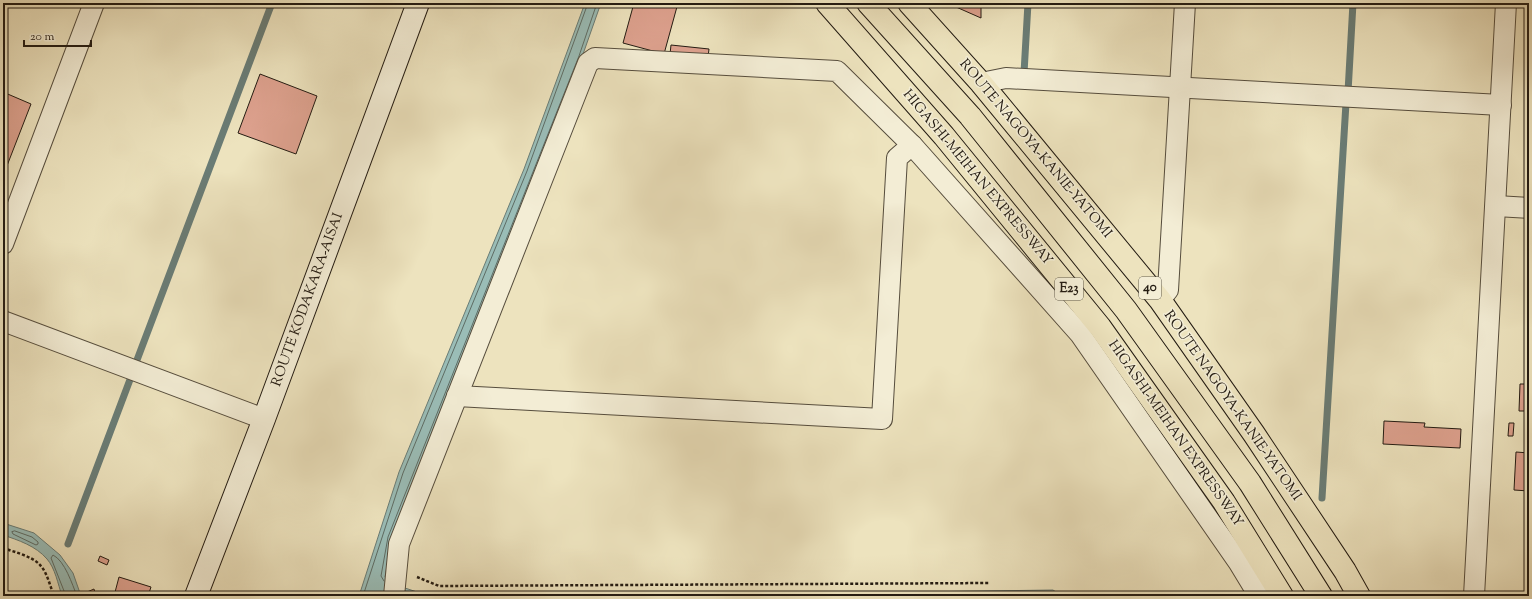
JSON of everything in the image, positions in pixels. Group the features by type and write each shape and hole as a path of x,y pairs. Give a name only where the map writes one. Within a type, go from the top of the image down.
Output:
{"main road":[{"name":"ROUTE KODAKARA-AISAI","path":"196,596 264,419 418,3"},
{"name":"HIGASHI-MEIHAN EXPRESSWAY","path":"827,3 944,136 1100,327 1224,502 1282,596"},
{"name":"E23","path":"868,3 970,116 1126,310 1250,483 1321,596"},
{"name":"ROUTE NAGOYA-KANIE-YATOMI","path":"909,3 981,83 1160,300 1254,434 1359,596"}],"street":[{"path":"3,244 94,3"},
{"path":"1160,300 1168,290 1185,3"},
{"path":"1474,596 1506,3"},
{"path":"394,596 399,544 588,63 595,58 837,71 912,145 1080,334 1239,563 1259,596"},
{"path":"981,83 1006,78 1500,105"},
{"path":"457,396 882,419 897,158 912,145"},
{"path":"1496,206 1529,208"},
{"path":"3,321 264,419"}],"path":[{"path":"3,548 39,563 43,568 54,596"},
{"path":"396,568 439,586 990,583"}],"water":[{"path":"585,3 601,3 582,57 392,539 385,577 405,588 429,596 359,596 399,472 524,169"},
{"path":"3,523 34,533 60,555 73,573 81,596 62,596 54,571 43,554 21,541 3,535"},
{"path":"1053,590 1062,596 655,596 710,595"}],"building":[{"path":"634,3 678,3 664,54 623,43"},
{"path":"947,3 981,3 981,18"},
{"path":"671,45 709,49 708,57 670,54"},
{"path":"260,74 317,96 296,154 238,133"},
{"path":"3,92 31,104 3,176"},
{"path":"1520,384 1529,384 1529,411 1519,411"},
{"path":"1384,421 1425,423 1424,427 1461,429 1460,448 1383,444"},
{"path":"1509,423 1514,423 1513,436 1508,436"},
{"path":"1516,452 1529,453 1529,491 1514,490"},
{"path":"100,556 109,560 107,565 98,561"},
{"path":"119,577 151,587 148,596 114,596"},
{"path":"94,589 96,596 89,596 87,592"}],"waterway":[{"path":"137,360 272,3"},
{"path":"1024,73 1028,3"},
{"path":"1348,92 1353,3"},
{"path":"1322,498 1346,103"},
{"path":"68,544 131,377"}]}
